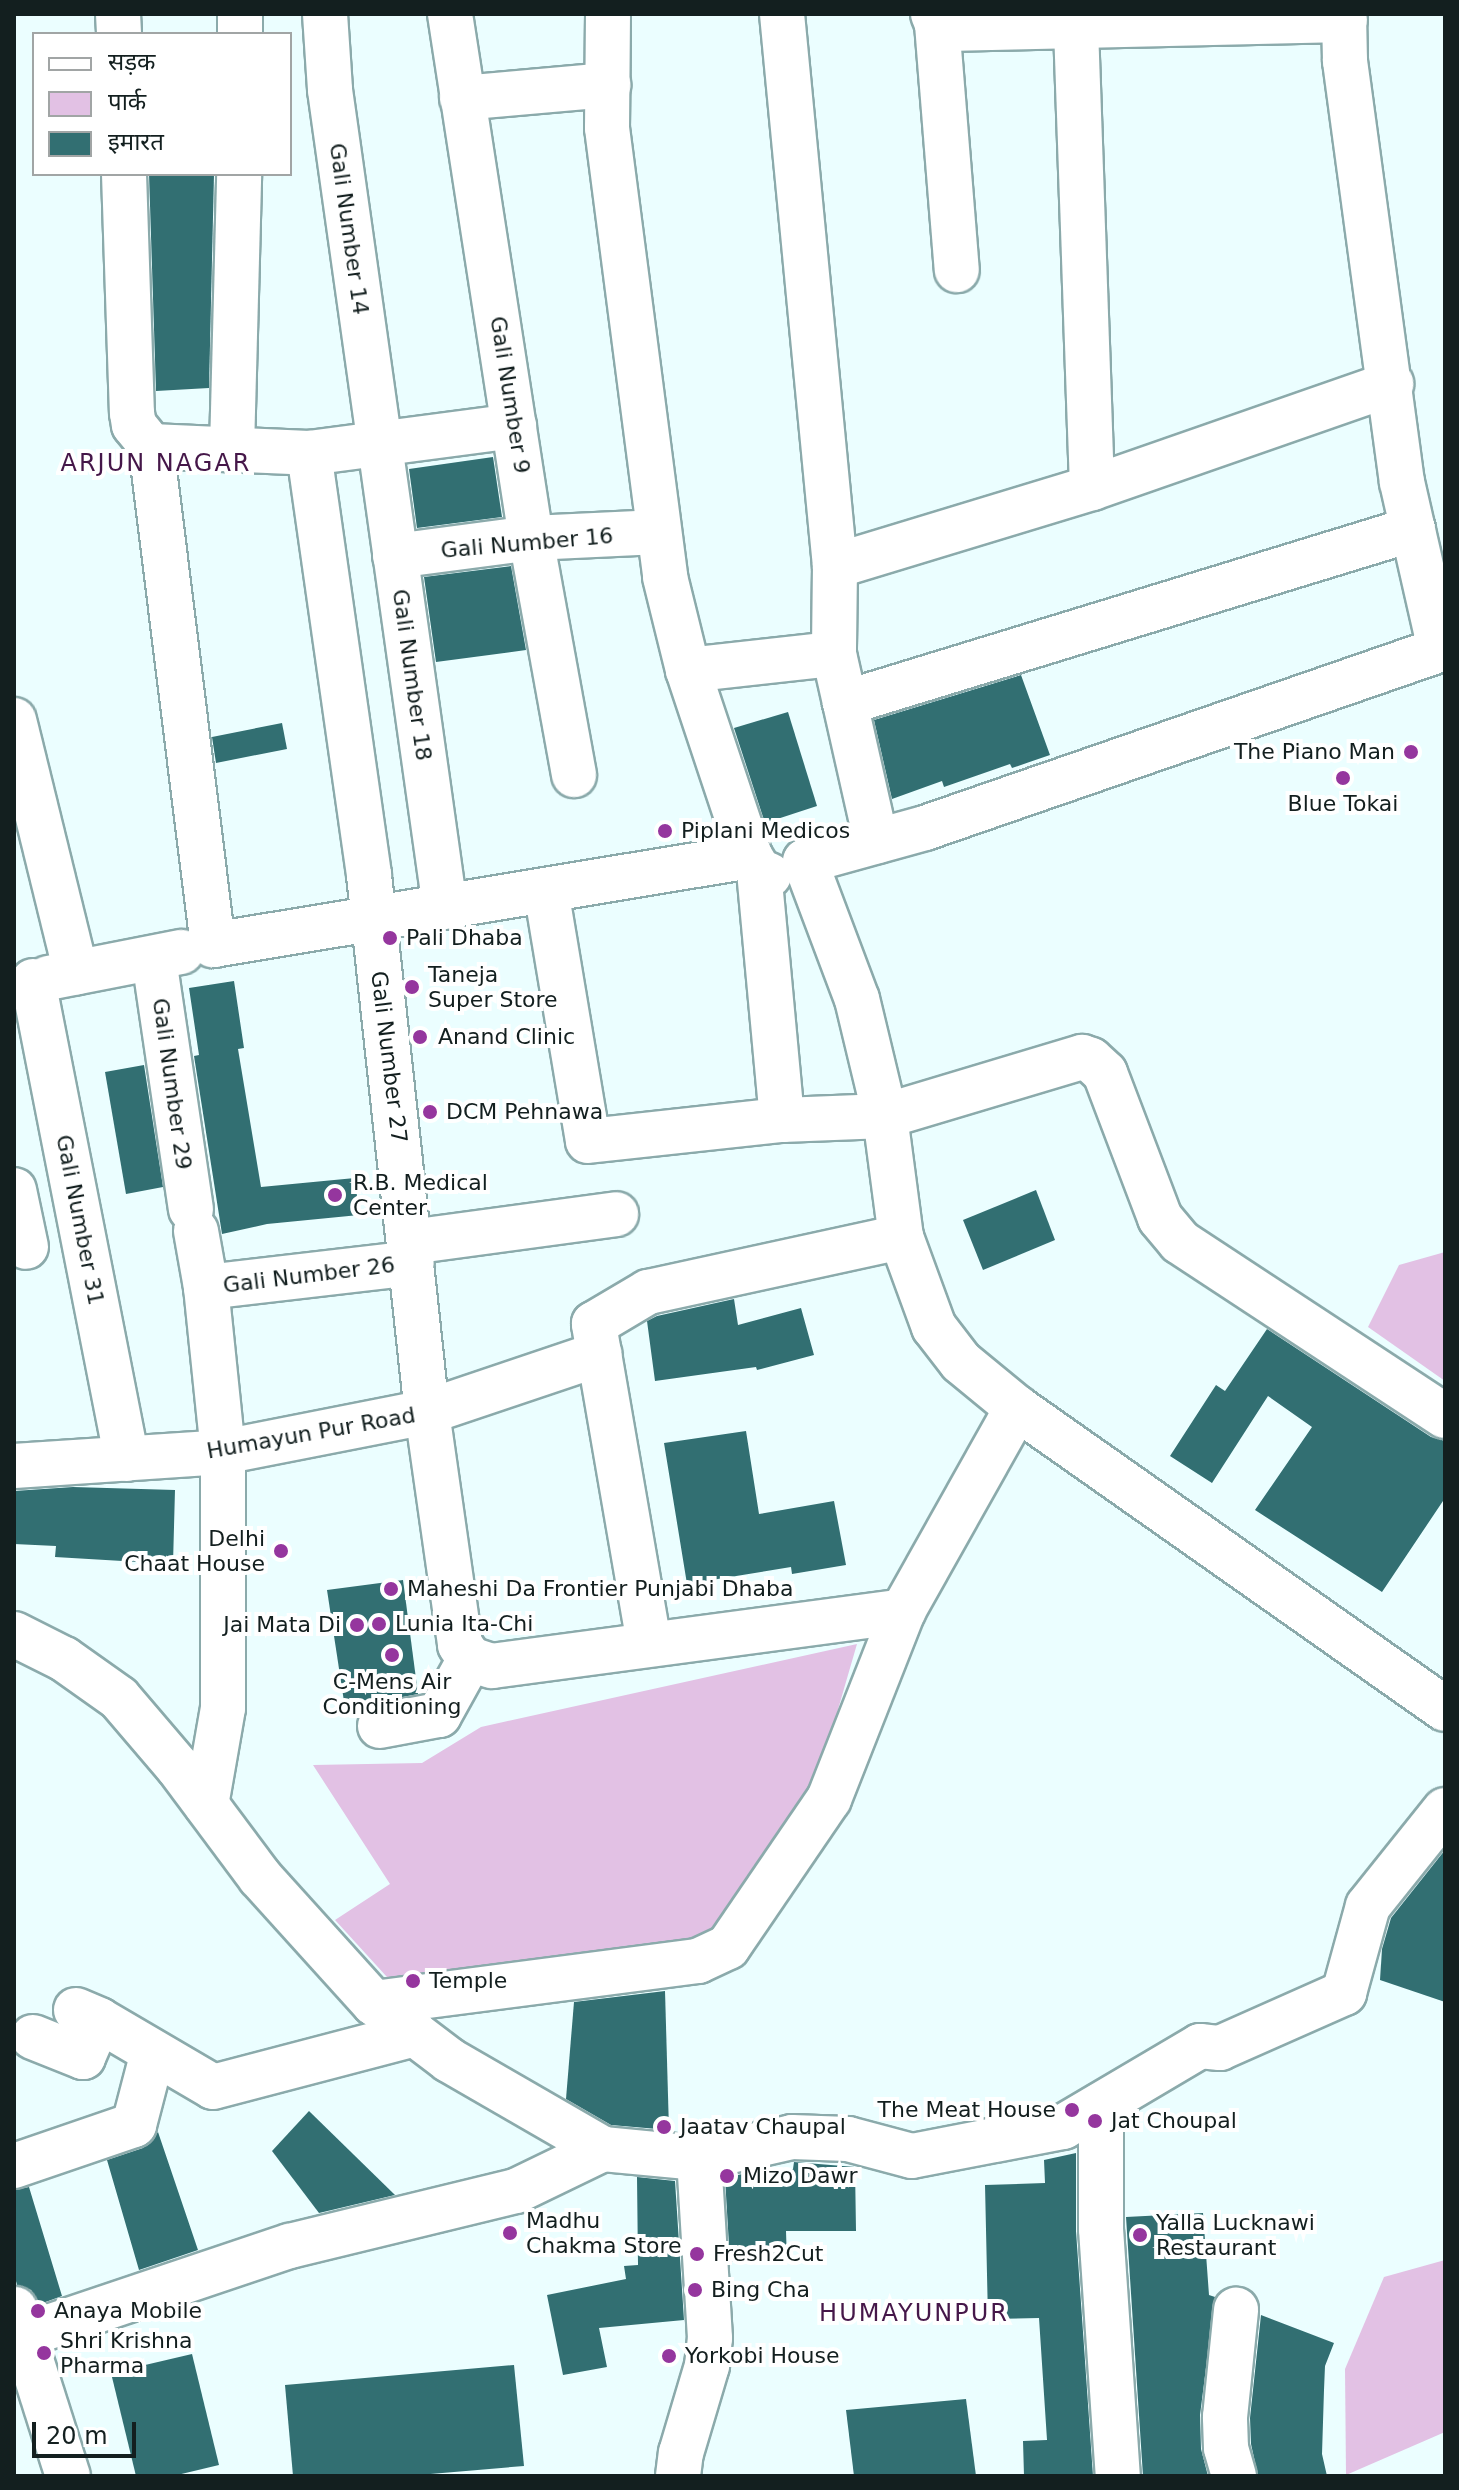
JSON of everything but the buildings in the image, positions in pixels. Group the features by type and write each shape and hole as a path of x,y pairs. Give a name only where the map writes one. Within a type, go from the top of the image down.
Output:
{"street":[{"name":"Gali Number 14","path":"325,14 330,90 379,443"},
{"name":"Gali Number 9","path":"450,14 531,538 574,775"},
{"path":"608,14 607,128 665,577 688,670 754,863 782,1120"},
{"path":"782,14 835,566 834,654 876,841"},
{"path":"24,983 213,945 546,890 754,863 770,875 1443,648 1402,482 1345,61 1344,17 1076,28 947,29 935,19"},
{"path":"935,19 957,270"},
{"path":"1076,28 1092,488"},
{"path":"462,98 608,85"},
{"path":"124,176 132,413 134,425 151,446 213,945"},
{"path":"232,449 239,176"},
{"path":"835,566 1092,488 1391,384"},
{"path":"151,446 309,453 514,426"},
{"name":"Gali Number 18","path":"379,443 445,907"},
{"name":"Gali Number 27","path":"309,453 373,919 427,1412 460,1645 470,1659"},
{"path":"845,703 1413,529"},
{"name":"Gali Number 16","path":"395,556 531,538 659,532"},
{"path":"688,670 834,654"},
{"path":"14,720 76,973"},
{"path":"805,861 857,999 885,1116 901,1237 934,1327 961,1362 1017,1408 1445,1709"},
{"path":"546,890 588,1141 782,1120 885,1116 1082,1057 1091,1060 1105,1073 1160,1218 1180,1242 1445,1416"},
{"name":"Gali Number 29","path":"154,959 193,1220"},
{"name":"Gali Number 31","path":"24,983 127,1459"},
{"path":"14,1190 26,1247"},
{"name":"Gali Number 26","path":"206,1287 616,1214"},
{"name":"Gali Number 26","path":"193,1220 206,1287 223,1452 223,1708 206,1805"},
{"path":"649,1643 594,1324 648,1292 901,1237"},
{"name":"Humayun Pur Road","path":"14,1466 223,1452 427,1412 599,1354"},
{"path":"374,2003 698,1961 728,1947 829,1799 903,1611 1017,1408"},
{"path":"380,1726 439,1715 470,1659 492,1666 903,1611"},
{"path":"14,1634 64,1659 119,1698 260,1877 374,2003 449,2060 603,2149 699,2158 792,2137 848,2139 912,2156 1063,2127 1200,2046 1220,2048 1344,1993 1368,1906 1445,1810"},
{"path":"33,2037 83,2057 88,2015 213,2087 415,2034"},
{"path":"14,2166 134,2125 153,2052"},
{"path":"1101,2105 1101,2229 1118,2476"},
{"path":"68,2476 18,2321 290,2246 516,2191 603,2149"},
{"path":"678,2476 681,2453 707,2366 710,2338 699,2158"},
{"path":"1234,2476 1226,2448 1225,2417 1236,2310"}],"green space":[{"path":"1445,1252 1445,1381 1368,1327 1399,1265"},
{"path":"857,1644 816,1785 725,1924 679,1954 397,1988 335,1920 390,1884 313,1765 422,1763 481,1727"},
{"path":"1445,2260 1445,2432 1346,2475 1345,2369 1384,2277"}],"place":[{"name":"The Piano Man","path":"1411,752"},
{"name":"Blue Tokai","path":"1343,778"},
{"name":"Piplani Medicos","path":"665,831"},
{"name":"Pali Dhaba","path":"390,938"},
{"name":"Taneja Super Store","path":"412,987"},
{"name":"Anand Clinic","path":"420,1037"},
{"name":"DCM Pehnawa","path":"430,1112"},
{"name":"R.B. Medical Center","path":"335,1195"},
{"name":"Delhi Chaat House","path":"281,1551"},
{"name":"Maheshi Da Frontier Punjabi Dhaba","path":"391,1589"},
{"name":"Lunia Ita-Chi","path":"379,1624"},
{"name":"Jai Mata Di","path":"357,1625"},
{"name":"C-Mens Air Conditioning","path":"392,1655"},
{"name":"Temple","path":"413,1981"},
{"name":"The Meat House","path":"1072,2110"},
{"name":"Jat Choupal","path":"1095,2121"},
{"name":"Jaatav Chaupal","path":"664,2127"},
{"name":"Mizo Dawr","path":"727,2176"},
{"name":"Madhu Chakma Store","path":"510,2233"},
{"name":"Yalla Lucknawi Restaurant","path":"1140,2235"},
{"name":"Fresh2Cut","path":"697,2254"},
{"name":"Bing Cha","path":"695,2290"},
{"name":"Anaya Mobile","path":"38,2311"},
{"name":"Shri Krishna Pharma","path":"44,2353"},
{"name":"Yorkobi House","path":"669,2356"}],"district":[{"name":"ARJUN NAGAR","path":"156,464"},
{"name":"HUMAYUNPUR","path":"914,2314"}]}
